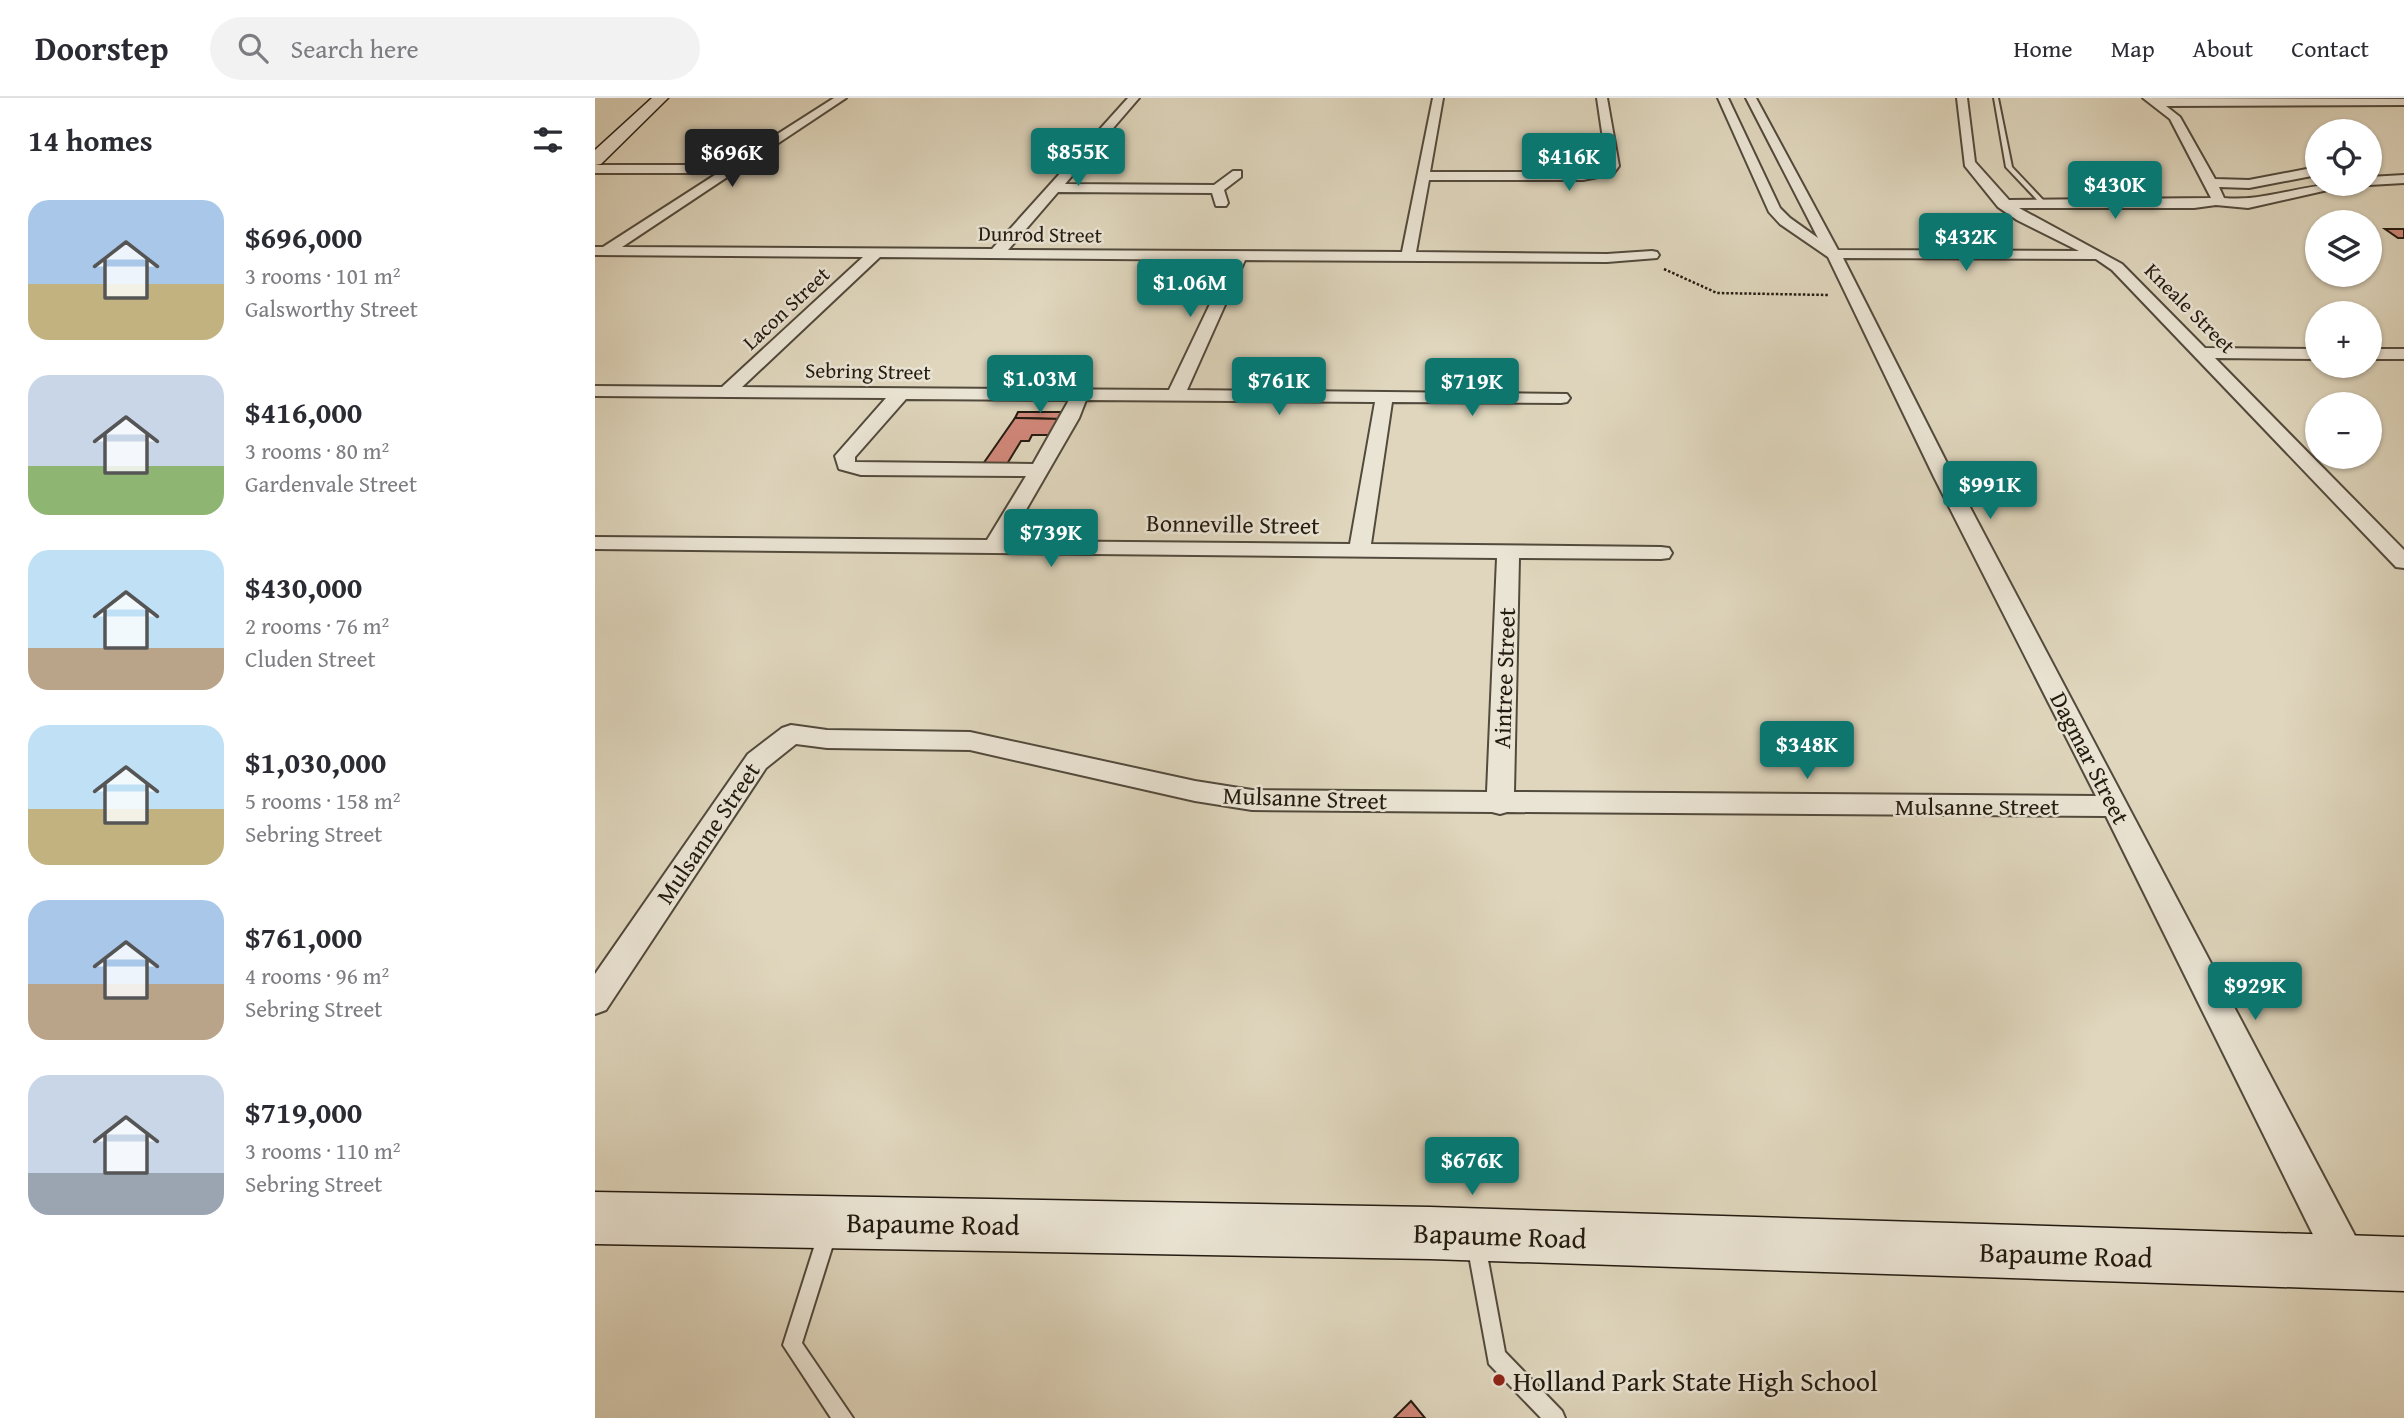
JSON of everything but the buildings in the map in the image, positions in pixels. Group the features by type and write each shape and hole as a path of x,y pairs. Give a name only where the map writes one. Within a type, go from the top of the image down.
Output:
{"street":[{"path":"595,160 601,145 661,98"},
{"path":"600,251 841,98"},
{"path":"996,254 1134,98"},
{"path":"1408,257 1438,98"},
{"path":"1423,176 1583,176 1609,172 1613,166 1601,98"},
{"name":"Dagmar Street","path":"1723,98 1774,209 1785,221 1832,254"},
{"name":"Dagmar Street","path":"1751,98 1855,295 1944,477 2348,1263"},
{"name":"Kneale Street","path":"1962,98 1969,163 2003,204 2022,217 2099,255 2117,267 2404,562"},
{"path":"2151,100 2174,117 2218,196 2216,201"},
{"path":"2151,100 2404,102"},
{"path":"595,169 731,169"},
{"path":"2211,183 2249,184 2305,173"},
{"path":"1055,188 1217,189 1237,174"},
{"path":"2382,180 2404,178"},
{"path":"1217,189 1221,203"},
{"path":"2003,204 2194,204 2216,201 2248,204 2305,191"},
{"name":"Dunrod Street","path":"600,251 1239,257 1645,256"},
{"name":"Lacon Street","path":"726,392 874,254"},
{"path":"1832,254 2099,255"},
{"path":"1175,396 1239,257"},
{"path":"2203,353 2305,354"},
{"path":"2382,354 2404,354"},
{"name":"Sebring Street","path":"595,391 1384,399 1561,398"},
{"path":"900,394 845,456 846,465 862,469 1040,470"},
{"path":"994,547 1070,418 1079,396"},
{"path":"1359,551 1384,399"},
{"name":"Bonneville Street","path":"595,543 1661,553"},
{"name":"Aintree Street","path":"1500,804 1508,552"},
{"name":"Mulsanne Street","path":"595,1000 757,761 791,734 827,739 970,741 1245,799 1500,804 2115,806"},
{"name":"Bapaume Road","path":"595,1218 1474,1234 2404,1264"}],"lane":[{"path":"1996,98 2009,167 2043,203"},
{"path":"831,1221 792,1345 842,1418"},
{"path":"1474,1234 1496,1357 1555,1418"}],"path":[{"path":"1645,256 1717,293 1855,295"}],"place":[{"name":"Holland Park State High School","path":"1499,1380"}]}
